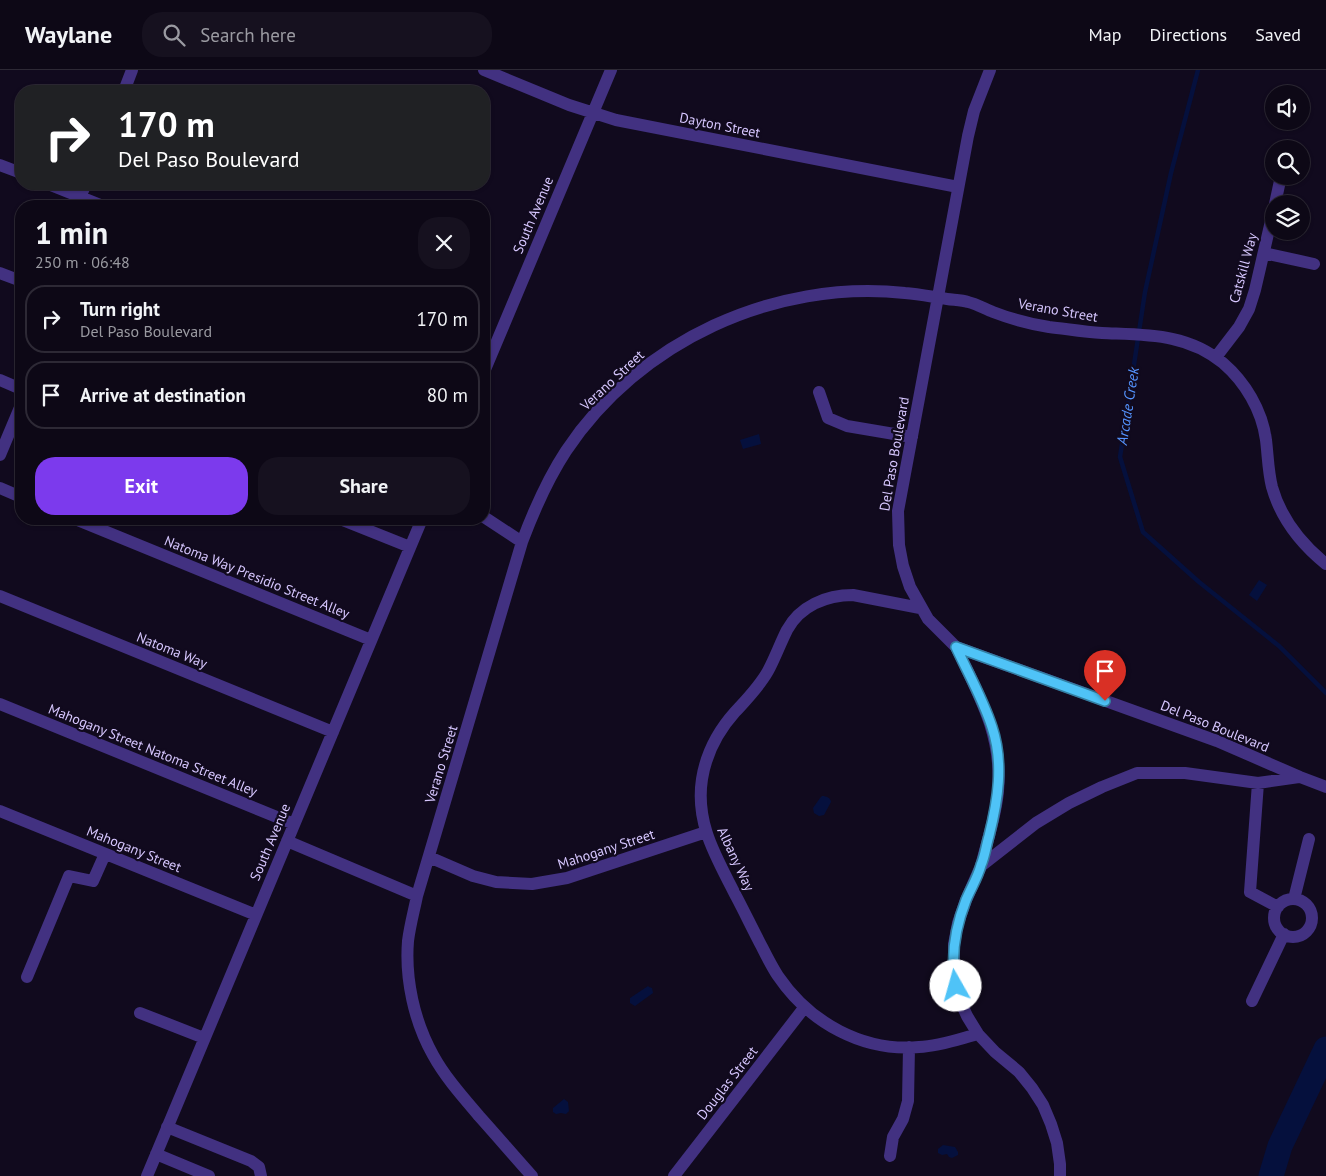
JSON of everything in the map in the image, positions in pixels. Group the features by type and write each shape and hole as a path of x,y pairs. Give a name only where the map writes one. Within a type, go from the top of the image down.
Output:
{"street":[{"path":"126,85 132,70"},
{"name":"Dayton Street","path":"484,70 569,105 616,120 958,187"},
{"name":"South Avenue","path":"490,353 611,70"},
{"name":"Del Paso Boulevard","path":"990,70 974,112 968,136 898,511 899,544 910,588 928,619 956,647 1217,741 1326,787"},
{"path":"0,165 15,171"},
{"path":"63,190 88,200"},
{"path":"80,197 83,190"},
{"name":"Catskill Way","path":"1216,357 1239,327 1249,309 1267,240"},
{"path":"1264,253 1314,264"},
{"path":"0,273 15,279"},
{"name":"Verano Street","path":"532,1176 458,1091 432,1055 413,1005 408,963 410,927 417,896 522,542 536,507 546,484 566,451 606,402 633,376 664,353 730,317 766,305 803,296 866,290 969,302 1028,323 1087,332 1169,337 1189,343 1216,357 1239,379 1252,397 1266,437 1268,469 1272,488 1279,506 1299,539 1326,564"},
{"path":"0,380 15,386"},
{"path":"819,392 828,418 847,426 912,437"},
{"path":"0,455 15,419"},
{"path":"0,488 15,494"},
{"path":"490,521 522,542"},
{"name":"Natoma Way Presidio Street Alley","path":"90,525 371,640"},
{"path":"355,525 410,547"},
{"name":"South Avenue","path":"146,1176 419,525"},
{"name":"Albany Way","path":"920,608 853,595 843,595 824,599 799,614 787,630 764,679 721,729 711,748 702,779 701,800 706,832 710,844 772,966 790,993 804,1008 826,1024 845,1034 865,1042 897,1047 919,1048 978,1034"},
{"name":"Natoma Way","path":"0,596 333,732"},
{"path":"956,647 992,728 997,749 999,771 998,792 981,866 958,923 953,955 954,976 958,996 966,1016 978,1034 995,1052 1019,1072 1043,1105 1057,1143 1060,1176"},
{"name":"Mahogany Street Natoma Street Alley","path":"0,704 294,824"},
{"path":"981,866 1036,823 1069,803 1137,773 1185,773 1258,783 1300,777"},
{"path":"1258,783 1250,892 1278,907"},
{"name":"Mahogany Street","path":"0,811 256,915"},
{"name":"Mahogany Street","path":"429,857 462,872 488,880 532,884 567,878 706,832"},
{"path":"1294,899 1309,839"},
{"path":"287,841 417,896"},
{"path":"27,977 69,876 93,881 105,854"},
{"path":"1294,899 1305,903 1309,908 1312,920 1307,931 1296,936 1289,936 1279,930 1274,918 1275,912 1282,902 1294,899"},
{"path":"1252,1001 1284,934"},
{"name":"Douglas Street","path":"674,1176 804,1008"},
{"path":"140,1013 204,1038"},
{"path":"890,1156 893,1137 903,1119 908,1101 909,1048"},
{"path":"167,1127 251,1161 259,1167 260,1176"},
{"path":"156,1154 208,1176"}],"shaded area":[{"path":"759,434 761,444 743,449 740,440"},
{"path":"1259,580 1267,585 1257,601 1249,595"},
{"path":"822,796 830,799 831,802 824,815 819,816 814,813 813,808"},
{"path":"648,986 652,988 653,993 635,1006 630,1003 630,998"},
{"path":"564,1099 568,1102 569,1111 566,1114 556,1114 553,1112 553,1108"},
{"path":"943,1145 955,1147 958,1155 952,1158 947,1154 942,1155 938,1153 938,1149"}],"waterway":[{"name":"Arcade Creek","path":"1198,70 1171,173 1145,292 1120,457 1143,532 1199,582 1279,646 1326,693"},
{"name":"Arcade Creek","path":"1271,1176 1280,1146 1326,1049"}],"route":[{"path":"956,986 953,955 958,923 981,866 994,814 999,771 997,749 992,728 956,647 1105,701"}]}
